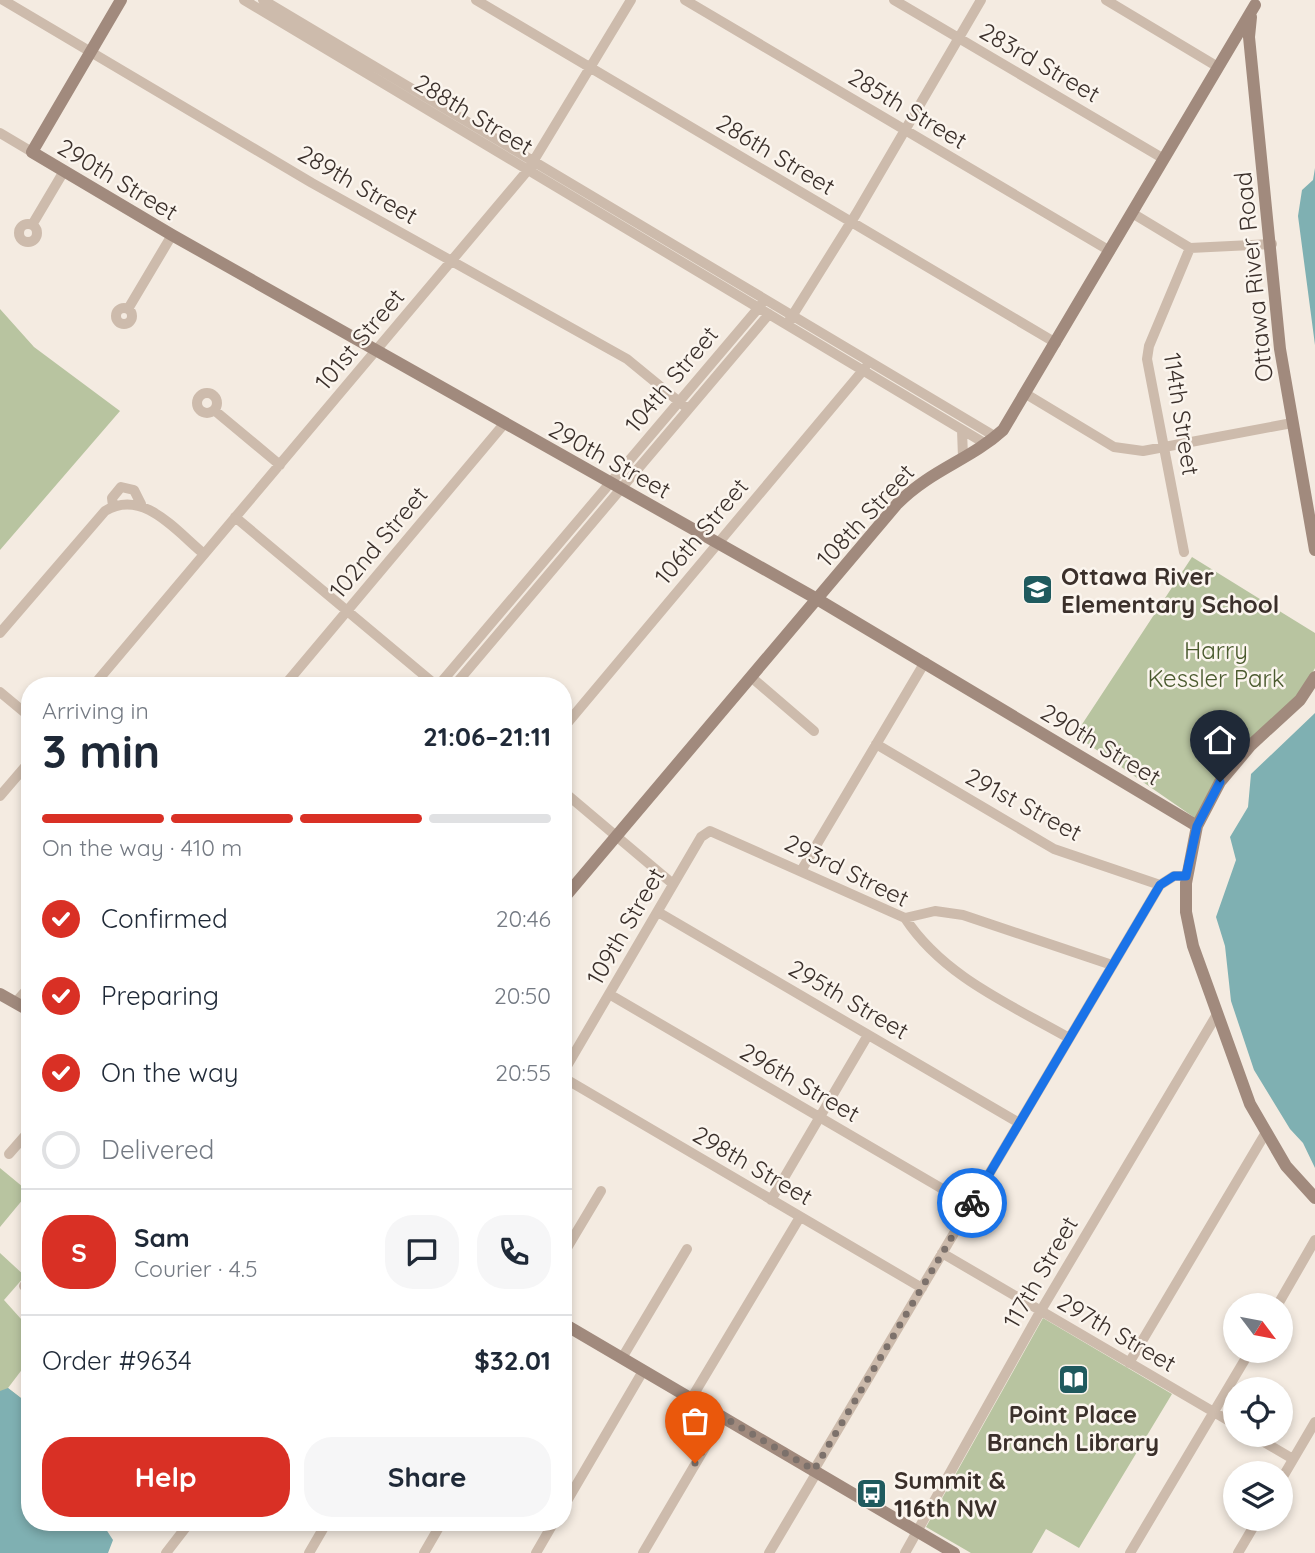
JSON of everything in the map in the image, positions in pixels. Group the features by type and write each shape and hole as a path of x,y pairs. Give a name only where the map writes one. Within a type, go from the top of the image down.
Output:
{"street":[{"name":"289th Street","path":"3,0 452,261 627,359 688,409"},
{"path":"32,152 121,0"},
{"name":"288th Street","path":"243,0 405,91 991,440"},
{"name":"288th Street","path":"263,0 405,91"},
{"name":"286th Street","path":"476,0 1056,343"},
{"name":"101st Street","path":"101,677 531,166 631,0"},
{"name":"285th Street","path":"685,0 1110,251"},
{"name":"283rd Street","path":"894,0 1164,159"},
{"path":"789,320 981,0"},
{"path":"1106,0 1218,67"},
{"name":"Ottawa River Road","path":"1256,2 1243,41 1272,244 1280,349 1315,550"},
{"name":"108th Street","path":"572,888 914,487 991,440 1026,394 1218,67 1243,41"},
{"name":"290th Street","path":"0,133 375,351 817,599 1197,826"},
{"path":"32,225 64,171"},
{"path":"1132,213 1190,248 1272,244"},
{"path":"128,309 172,235"},
{"name":"114th Street","path":"1184,552 1147,359 1149,346 1190,248"},
{"name":"288th Street","path":"762,304 769,314 789,320"},
{"name":"104th Street","path":"462,677 536,589 679,401 762,304"},
{"name":"104th Street","path":"445,677 527,581 688,409 769,314"},
{"name":"288th Street","path":"866,366 962,430 991,440"},
{"name":"106th Street","path":"572,718 866,366"},
{"path":"1026,394 1114,447 1143,452 1292,423"},
{"path":"214,410 280,465"},
{"name":"102nd Street","path":"292,677 504,424"},
{"path":"962,430 963,457"},
{"path":"113,506 112,498 121,486 134,490 141,504 204,554"},
{"path":"0,633 104,511 129,502 141,504"},
{"path":"235,517 427,677"},
{"path":"527,581 536,589"},
{"path":"801,871 925,662"},
{"path":"751,677 814,730"},
{"path":"1315,677 1300,700 1251,745 1220,782 1197,826 1186,876 1189,929 1216,1016 1250,1104 1286,1166 1315,1198"},
{"path":"0,692 21,709"},
{"name":"291st Street","path":"876,744 1054,849 1160,885"},
{"path":"0,796 21,772"},
{"path":"572,799 673,884"},
{"name":"293rd Street","path":"701,837 715,832 905,918 920,940 952,970 1069,1038"},
{"name":"109th Street","path":"572,1057 701,837"},
{"path":"769,1553 970,1205 1160,885 1174,876 1186,876"},
{"path":"905,918 935,911 963,915 1112,965"},
{"name":"295th Street","path":"658,912 1019,1123"},
{"path":"0,994 21,1006"},
{"name":"296th Street","path":"609,994 970,1205"},
{"path":"15,1003 21,996"},
{"name":"117th Street","path":"905,1553 1040,1312 1216,1016"},
{"path":"771,1200 868,1035"},
{"name":"298th Street","path":"572,1083 922,1288"},
{"path":"1129,1363 1265,1134"},
{"path":"9,1154 21,1140"},
{"path":"572,1240 601,1191"},
{"path":"691,1399 800,1217"},
{"path":"1284,1293 1315,1240"},
{"path":"622,1358 687,1249"},
{"name":"297th Street","path":"942,1253 1223,1418"},
{"path":"572,1329 954,1553"},
{"path":"1130,1553 1243,1363"},
{"path":"572,1492 643,1371"},
{"path":"643,1553 723,1417"},
{"path":"1272,1447 1293,1459 1315,1422"},
{"path":"166,1553 183,1531"},
{"path":"309,1553 322,1531"},
{"path":"424,1553 437,1531"},
{"path":"536,1553 549,1531"},
{"path":"1238,1553 1251,1531"}],"green space":[{"path":"0,309 34,347 120,411 0,550"},
{"name":"Harry Kessler Park","path":"1192,557 1315,633 1315,668 1306,685 1195,818 1075,735"},
{"path":"0,1168 21,1185 21,1202 0,1227"},
{"path":"0,1253 21,1272 21,1281 4,1300 21,1319 21,1371 8,1388 21,1398 21,1414 0,1435"},
{"path":"1043,1318 1172,1394 1079,1548 1046,1529 1032,1553 971,1553 926,1527"}],"water":[{"path":"1315,168 1315,345 1298,216 1302,190 1313,180"},
{"path":"1315,713 1315,1168 1303,1143 1290,1129 1254,1070 1231,1001 1225,946 1216,917 1236,860 1230,837 1248,807 1251,774"},
{"path":"8,1388 21,1398 21,1531 107,1531 113,1540 108,1553 0,1553 0,1391"}],"way so far":[{"path":"695,1463 723,1417 814,1470 972,1203"}],"place":[{"name":"Ottawa River Elementary School","path":"1038,590"},
{"name":"Point Place Branch Library","path":"1073,1380"},
{"name":"Summit & 116th NW","path":"871,1494"}],"route":[{"path":"972,1203 1160,885 1174,876 1186,876 1197,826 1220,782"}]}
